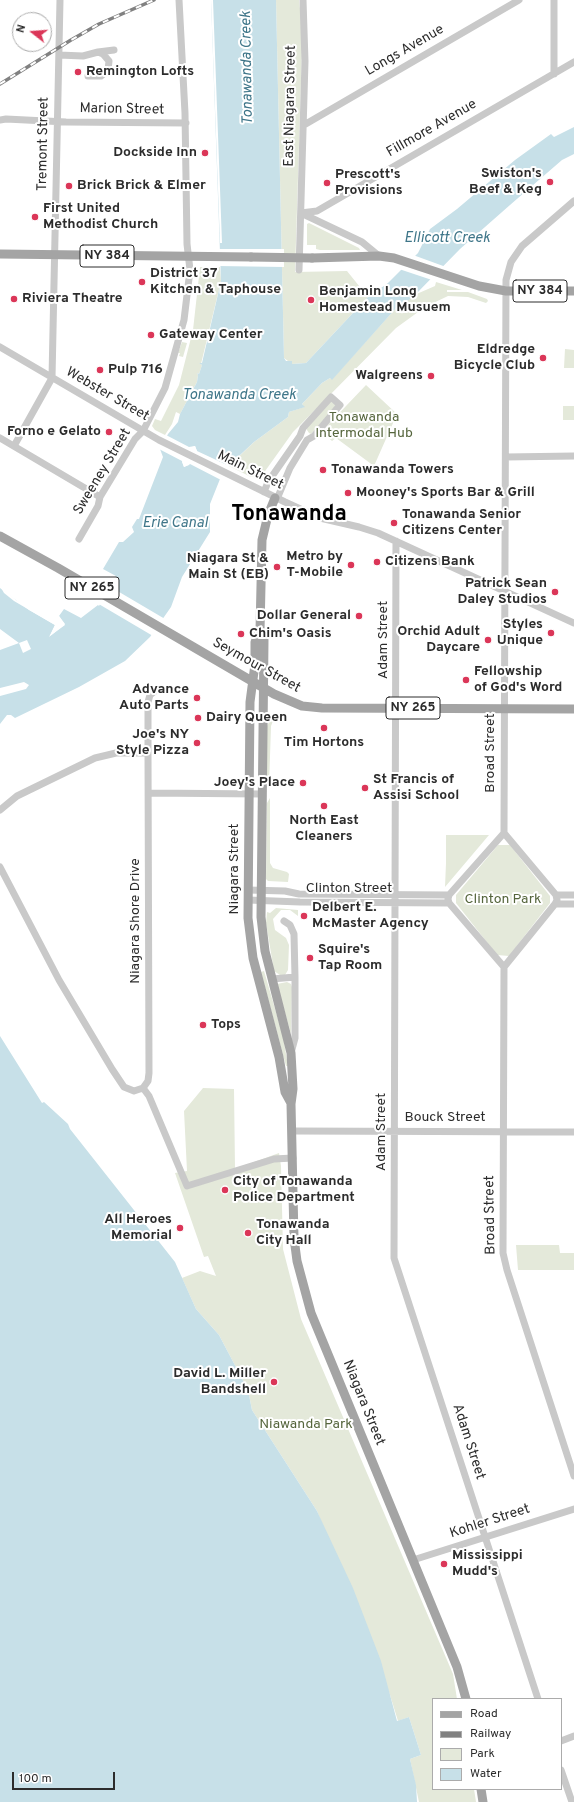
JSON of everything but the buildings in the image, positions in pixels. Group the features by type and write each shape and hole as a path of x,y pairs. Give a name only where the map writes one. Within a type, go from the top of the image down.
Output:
{"main road":[{"name":"NY 384","path":"0,254 312,258 380,256 402,261 479,286 506,291 574,291"},
{"name":"Niagara Street","path":"276,498 268,514 261,545 260,631 255,642 253,681 250,702 248,900 253,958 279,1057 286,1092 291,1104"},
{"name":"Seymour Street","path":"0,536 290,702 307,707 574,709"},
{"name":"Niagara Street","path":"260,631 264,640 261,900 262,934 291,1053 293,1089 291,1104 293,1131 294,1243 300,1279 311,1313 457,1667 466,1698"},
{"path":"481,1790 483,1802"}],"street":[{"name":"Tremont Street","path":"14,446 52,378 60,0"},
{"name":"Sweeney Street","path":"78,539 98,506 100,497 134,439 144,430 165,388 184,320 190,270 187,244 186,123 179,0"},
{"name":"East Niagara Street","path":"299,270 304,125 304,0"},
{"name":"Longs Avenue","path":"304,125 519,0"},
{"path":"554,0 554,74"},
{"path":"59,55 83,56 103,50 114,50"},
{"path":"88,76 101,76 108,70 109,61 104,54 98,52"},
{"name":"Fillmore Avenue","path":"301,213 317,211 574,62"},
{"name":"Marion Street","path":"0,120 186,123"},
{"name":"Broad Street","path":"504,833 506,291 508,268 514,256 522,246 574,200"},
{"path":"301,213 362,242 380,256"},
{"name":"Webster Street","path":"0,347 159,440 202,462"},
{"path":"264,492 268,482 303,438 314,436 340,405 331,397 303,428 303,438 276,498"},
{"path":"0,438 100,497"},
{"path":"506,457 574,456"},
{"name":"Main Street","path":"202,462 311,514 359,527 396,541 574,623"},
{"name":"Adam Street","path":"396,541 397,707 394,1258 538,1698"},
{"name":"Niagara Shore Drive","path":"143,1088 148,1081 149,1073 148,702 150,695 155,691"},
{"path":"0,810 17,796 95,758 116,753 148,753"},
{"path":"149,793 262,794"},
{"path":"504,833 556,896 556,904 504,967 448,899 449,895 504,833"},
{"path":"0,867 59,980 112,1069 124,1087 134,1091 143,1088 149,1096 187,1186 274,1159 293,1158"},
{"name":"Clinton Street","path":"248,890 285,891 299,894 449,895"},
{"path":"556,896 574,895"},
{"name":"Clinton Street","path":"248,900 300,902 450,903"},
{"path":"556,904 574,904"},
{"name":"Niagara Street","path":"284,921 290,925 294,934 294,1038 291,1053"},
{"name":"Broad Street","path":"504,967 503,1244 506,1264 574,1476"},
{"path":"272,979 295,977"},
{"name":"Bouck Street","path":"293,1131 574,1132"},
{"name":"Kohler Street","path":"413,1560 574,1509"},
{"path":"562,1741 574,1736"},
{"path":"562,1773 572,1802"}],"green space":[{"path":"276,0 299,0 301,18 302,49 295,272 347,271 368,297 306,363 292,364 284,358"},
{"path":"309,223 359,248 360,250 320,250 316,249 316,245 307,245 307,224"},
{"path":"200,267 220,267 221,281 201,364 199,363 202,365 199,374 197,373 197,382 180,414 176,412 172,424 165,435 155,430 152,426 155,419 161,421 179,385 193,330"},
{"path":"436,282 462,290 447,290 447,292 468,292 487,299 488,301 486,303 468,297 448,296 425,307 396,328 293,432 263,474 251,477 229,466 254,442 288,417 289,412 304,407 302,404 322,383 330,378 332,379 397,307 401,306 412,296 435,286"},
{"path":"182,342 187,343 183,357 179,356 180,353 178,353"},
{"path":"565,349 574,350 574,368 564,368"},
{"name":"Tonawanda Intermodal Hub","path":"366,385 397,414 374,466 336,438 332,441 323,433 328,428 326,427"},
{"path":"330,401 337,405 311,434 309,433 305,427"},
{"path":"563,406 574,406 574,420 563,420"},
{"path":"272,717 278,717 273,721 271,726 269,787 267,783 267,726"},
{"path":"270,798 270,863 273,868 289,874 288,882 268,881 266,879 267,803"},
{"path":"446,835 489,835 445,887 446,863"},
{"name":"Clinton Park","path":"498,845 510,845 550,896 550,903 509,956 497,955 456,903 456,895"},
{"path":"276,908 298,910 298,916 290,910 281,910 273,919 275,930 286,938 289,945 288,970 285,975 280,975 274,971 266,923 267,912 270,913"},
{"path":"264,971 283,1036 288,1066 286,1066 261,972"},
{"path":"287,982 291,984 292,987 291,1034 277,984"},
{"name":"Niawanda Park","path":"203,1088 234,1089 235,1169 279,1153 281,1166 283,1249 301,1319 453,1674 457,1698 432,1698 432,1790 474,1790 476,1802 419,1802 410,1759 421,1755 409,1717 398,1721 390,1695 317,1511 252,1410 248,1390 219,1335 196,1309 182,1278 200,1271 216,1276 208,1256 204,1257 175,1173 187,1171 184,1111"},
{"path":"516,1245 559,1245 560,1253 574,1253 574,1270 518,1270"}],"water":[{"path":"211,0 276,0 284,358 286,361 292,361 292,364 306,363 368,297 388,283 418,253 430,229 457,209 515,160 551,134 554,137 574,127 574,154 562,160 460,249 415,295 401,306 397,307 332,380 330,378 322,383 302,404 305,407 289,412 288,417 254,442 239,456 237,460 232,464 230,461 226,464 210,504 210,532 182,577 171,607 150,637 125,661 79,687 15,718 11,715 7,715 0,724 0,650 19,643 0,629 0,588 29,610 55,625 50,636 65,625 59,616 64,609 81,618 98,605 99,606 116,576 103,569 119,542 123,542 134,532 132,527 137,519 139,519 163,457 160,449 168,434 178,422 180,414 197,382 197,373 199,374 202,365 199,363 202,363 221,281","holes":["195,446 197,451 189,465 184,467 182,462 189,448"]},
{"path":"0,1036 42,1103 44,1102 68,1124 70,1129 175,1262 196,1309 219,1335 248,1390 252,1410 317,1511 353,1588 381,1661 397,1721 409,1717 421,1755 410,1759 416,1785 417,1802 0,1802"}],"pier":[{"path":"211,0 213,0 222,243 220,243"},
{"path":"218,249 284,249 284,267 218,266"},
{"path":"413,255 446,267 432,280 399,269"},
{"path":"166,435 189,447 195,446 197,451 227,465 221,480 190,464 184,467 182,461 159,449","holes":["194,448 195,451 187,464 185,464 184,462 191,449"]},
{"path":"0,586 16,600 56,624 55,630 63,624 58,618 59,616 65,624 49,637 55,625 14,601 4,593"},
{"path":"109,586 165,619 153,636 97,603"},
{"path":"27,640 31,649 23,653 19,643"},
{"path":"24,682 29,685 26,689 0,696 0,688"}],"railway":[{"path":"0,84 99,24 154,0"}],"place":[{"name":"Remington Lofts","path":"78,72"},
{"name":"Dockside Inn","path":"205,153"},
{"name":"Swiston's Beef & Keg","path":"550,182"},
{"name":"Prescott's Provisions","path":"327,183"},
{"name":"Brick Brick & Elmer","path":"69,186"},
{"name":"First United Methodist Church","path":"35,217"},
{"name":"District 37 Kitchen & Taphouse","path":"142,282"},
{"name":"Riviera Theatre","path":"14,299"},
{"name":"Benjamin Long Homestead Musuem","path":"311,300"},
{"name":"Gateway Center","path":"151,335"},
{"name":"Eldredge Bicycle Club","path":"543,358"},
{"name":"Pulp 716","path":"100,370"},
{"name":"Walgreens","path":"431,376"},
{"name":"Forno e Gelato","path":"109,432"},
{"name":"Tonawanda Towers","path":"323,470"},
{"name":"Mooney's Sports Bar & Grill","path":"348,493"},
{"name":"Tonawanda Senior Citizens Center","path":"394,523"},
{"name":"Citizens Bank","path":"377,562"},
{"name":"Metro by T-Mobile","path":"351,565"},
{"name":"Niagara St & Main St (EB)","path":"277,567"},
{"name":"Patrick Sean Daley Studios","path":"555,592"},
{"name":"Dollar General","path":"359,616"},
{"name":"Styles Unique","path":"551,633"},
{"name":"Chim's Oasis","path":"241,634"},
{"name":"Orchid Adult Daycare","path":"488,640"},
{"name":"Fellowship of God's Word","path":"466,680"},
{"name":"Advance Auto Parts","path":"197,698"},
{"name":"Dairy Queen","path":"198,718"},
{"name":"Tim Hortons","path":"324,728"},
{"name":"Joe's NY Style Pizza","path":"197,743"},
{"name":"Joey's Place","path":"303,783"},
{"name":"St Francis of Assisi School","path":"365,788"},
{"name":"North East Cleaners","path":"324,806"},
{"name":"Delbert E. McMaster Agency","path":"304,916"},
{"name":"Squire's Tap Room","path":"310,958"},
{"name":"Tops","path":"203,1025"},
{"name":"City of Tonawanda Police Department","path":"225,1190"},
{"name":"All Heroes Memorial","path":"180,1228"},
{"name":"Tonawanda City Hall","path":"248,1233"},
{"name":"David L. Miller Bandshell","path":"274,1382"},
{"name":"Mississippi Mudd's","path":"444,1564"}],"district":[{"name":"Tonawanda","path":"289,516"}],"water label":[{"name":"Tonawanda Creek","path":"248,68"},
{"name":"Ellicott Creek","path":"447,239"},
{"name":"Tonawanda Creek","path":"239,396"},
{"name":"Erie Canal","path":"175,524"}]}
